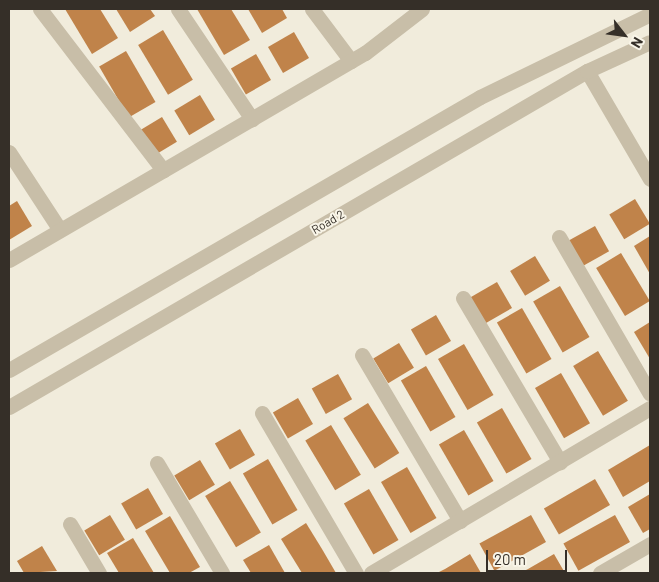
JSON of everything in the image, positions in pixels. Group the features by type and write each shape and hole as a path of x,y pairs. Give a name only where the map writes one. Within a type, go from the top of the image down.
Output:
{"street":[{"path":"40,9 163,170"},
{"path":"178,9 252,119"},
{"path":"312,9 351,61"},
{"path":"9,260 351,61 422,9"},
{"path":"9,370 480,97 650,14"},
{"name":"Road 2","path":"9,407 587,71 650,42"},
{"path":"587,71 650,179"},
{"path":"9,152 60,230"},
{"path":"559,236 650,394"},
{"path":"463,298 560,462"},
{"path":"362,356 460,521"},
{"path":"377,572 650,408"},
{"path":"262,413 356,573"},
{"path":"157,463 222,573"},
{"path":"70,524 99,573"},
{"path":"600,573 650,544"}],"building":[{"path":"65,9 100,9 118,38 92,54"},
{"path":"116,9 150,9 155,16 130,32"},
{"path":"197,9 231,9 250,40 224,55"},
{"path":"248,9 282,9 287,18 262,33"},
{"path":"163,30 193,80 168,95 138,45"},
{"path":"294,32 309,58 283,73 268,47"},
{"path":"126,51 156,102 129,118 99,66"},
{"path":"256,54 271,80 246,94 231,68"},
{"path":"200,95 215,120 189,135 174,110"},
{"path":"162,117 177,142 152,157 137,132"},
{"path":"635,199 650,224 624,239 609,214"},
{"path":"17,201 32,226 9,240 9,206"},
{"path":"595,226 609,251 583,266 569,241"},
{"path":"650,236 650,274 634,246"},
{"path":"621,253 650,301 625,316 596,268"},
{"path":"535,256 550,281 525,296 510,271"},
{"path":"497,282 512,308 485,323 470,298"},
{"path":"560,286 590,337 563,353 533,302"},
{"path":"522,308 552,359 526,374 497,322"},
{"path":"436,315 451,341 426,355 411,330"},
{"path":"650,322 650,359 634,332"},
{"path":"399,343 414,368 388,383 373,358"},
{"path":"464,344 493,395 468,410 438,359"},
{"path":"598,351 628,401 603,416 573,366"},
{"path":"426,366 455,417 430,432 401,380"},
{"path":"561,373 590,423 564,438 535,388"},
{"path":"338,374 352,399 326,414 312,389"},
{"path":"298,398 313,424 288,438 273,412"},
{"path":"368,403 399,453 375,468 343,418"},
{"path":"502,408 532,459 506,474 477,422"},
{"path":"331,425 361,475 335,490 305,440"},
{"path":"240,429 255,455 230,469 215,444"},
{"path":"464,430 494,481 468,496 439,445"},
{"path":"650,445 650,481 623,497 608,470"},
{"path":"268,459 298,510 272,525 243,474"},
{"path":"200,460 215,485 189,500 174,475"},
{"path":"407,467 436,518 411,533 381,482"},
{"path":"595,479 610,505 559,534 544,508"},
{"path":"230,481 261,532 236,547 205,496"},
{"path":"148,488 163,514 136,529 121,504"},
{"path":"369,489 399,540 373,555 344,504"},
{"path":"650,494 650,529 643,533 628,507"},
{"path":"110,515 125,540 99,555 84,530"},
{"path":"531,515 546,542 494,571 479,544"},
{"path":"615,515 630,542 578,571 563,544"},
{"path":"170,516 200,567 189,573 170,573 145,531"},
{"path":"306,523 336,573 302,573 281,539"},
{"path":"133,538 154,573 119,573 107,553"},
{"path":"269,545 285,573 251,573 243,560"},
{"path":"42,546 57,571 24,573 17,561"},
{"path":"470,554 481,573 437,573 445,569"},
{"path":"554,554 565,573 520,573 528,569"}]}
